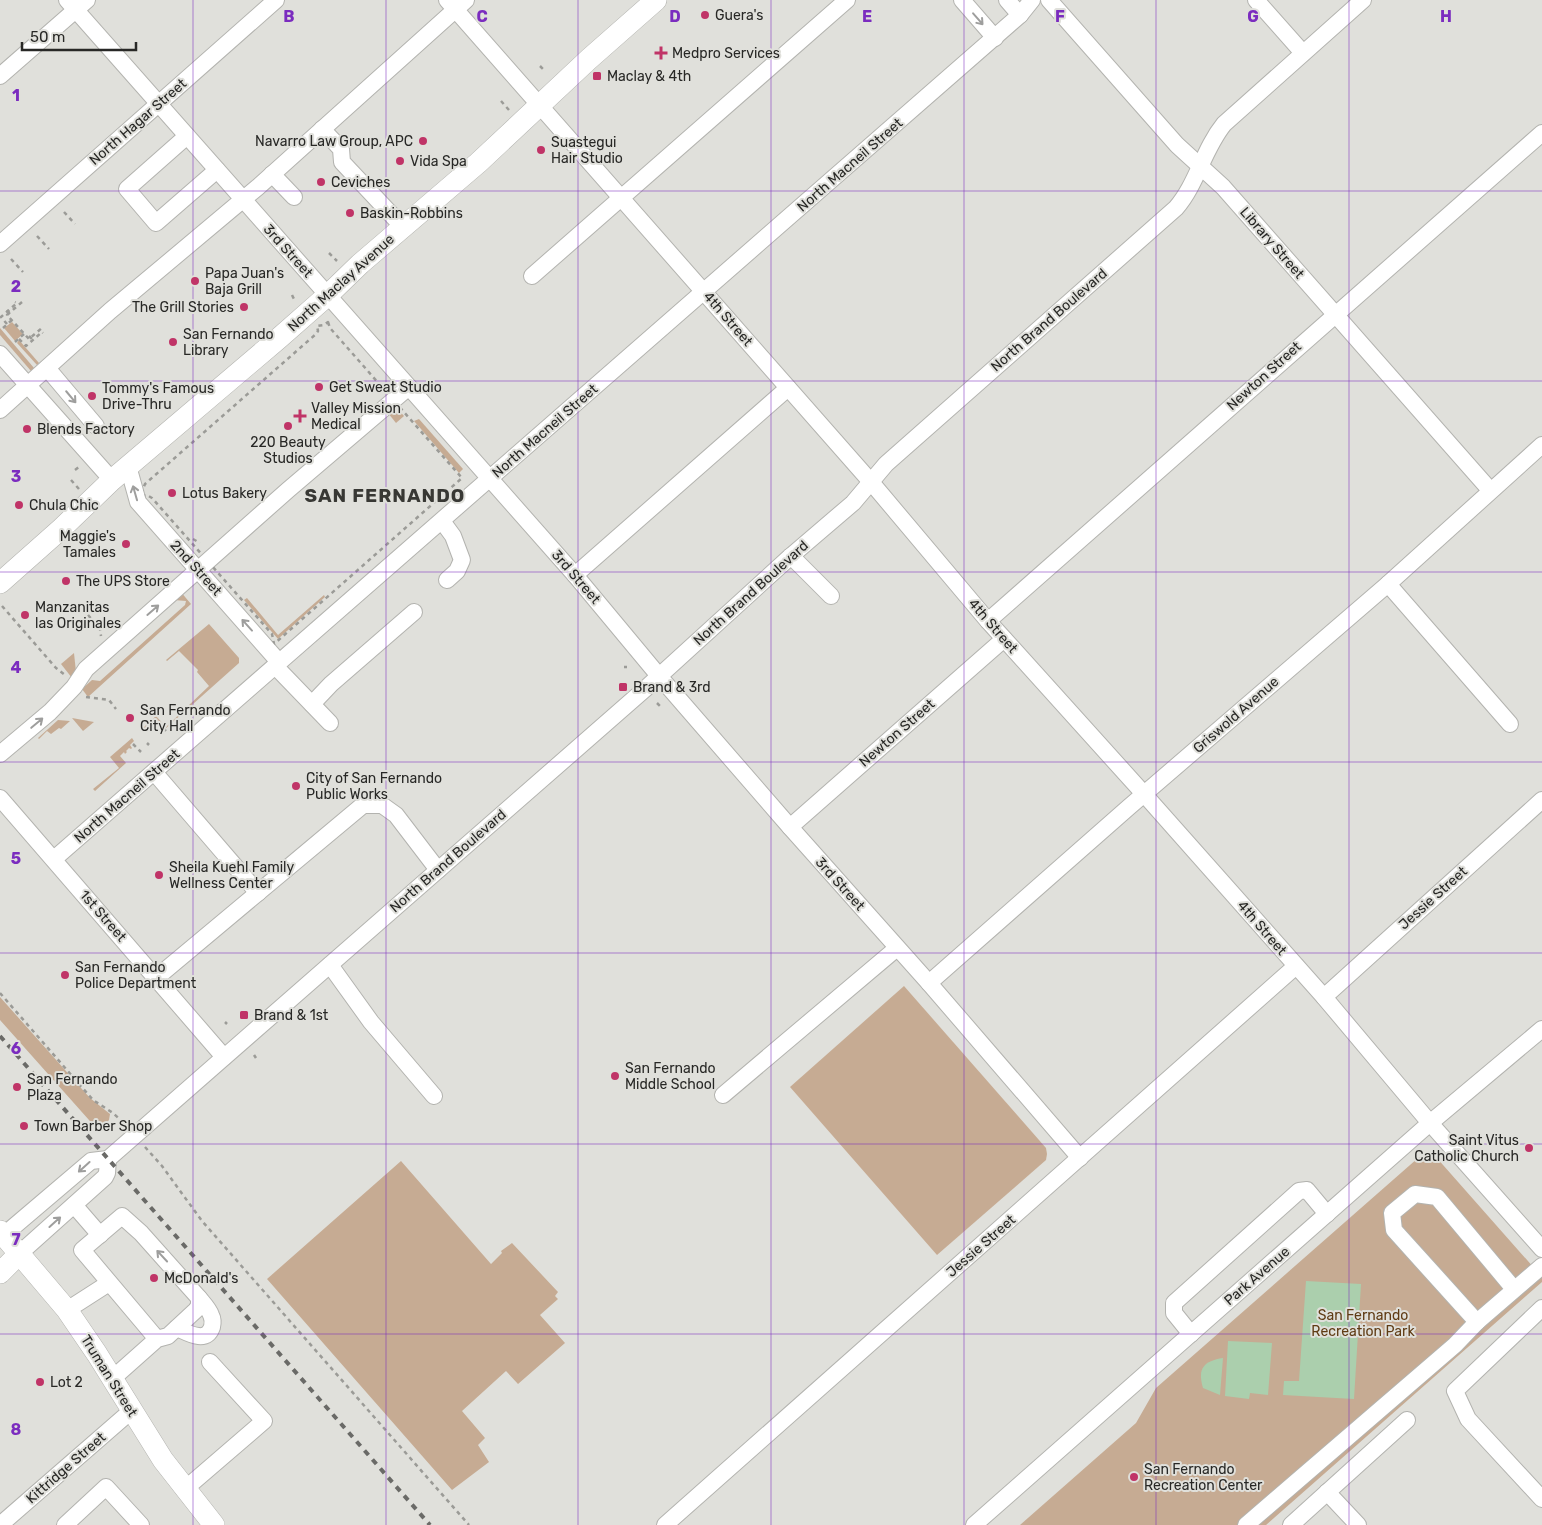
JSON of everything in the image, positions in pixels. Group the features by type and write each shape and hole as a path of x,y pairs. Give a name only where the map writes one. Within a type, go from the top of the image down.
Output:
{"main road":[{"name":"North Maclay Avenue","path":"0,582 62,528 112,480 328,296 360,264 478,163 589,59 656,0"},
{"name":"Truman Street","path":"1,1235 67,1310 163,1460 214,1525"},
{"path":"0,1273 19,1254"}],"street":[{"name":"North Hagar Street","path":"0,244 276,0"},
{"path":"532,276 848,0"},
{"path":"962,0 995,38"},
{"path":"1007,0 1020,15"},
{"name":"North Macneil Street","path":"54,859 995,38 1020,15 1032,0"},
{"name":"Library Street","path":"1049,0 1177,145 1223,187 1490,490"},
{"path":"1256,0 1303,53"},
{"name":"North Brand Boulevard","path":"108,1159 659,676 791,556 853,503 886,464 1176,208 1183,199 1211,143 1224,124 1362,0"},
{"name":"3rd Street","path":"77,3 158,104 575,575 659,676 1080,1158"},
{"path":"0,76 77,3"},
{"name":"4th Street","path":"456,3 540,106 871,482 988,621 1324,997 1430,1123 1542,1248"},
{"path":"0,410 110,311 243,200 322,129 456,3"},
{"path":"322,129 341,149 342,162 403,227"},
{"name":"Newton Street","path":"988,621 1334,314 1542,133"},
{"path":"187,136 127,189 156,223 217,170"},
{"path":"272,174 294,197"},
{"path":"0,354 112,480"},
{"path":"47,368 96,426"},
{"path":"0,754 50,712 74,687 86,669 409,387"},
{"path":"575,575 788,388"},
{"name":"Griswold Avenue","path":"929,983 1144,794 1388,584 1542,445"},
{"name":"2nd Street","path":"128,466 138,502 330,723"},
{"path":"442,521 453,536 462,560 457,571 446,580"},
{"path":"791,556 831,596"},
{"path":"1388,584 1510,724"},
{"path":"312,704 331,684 414,612"},
{"name":"Newton Street","path":"790,827 1004,639"},
{"path":"154,772 258,893"},
{"name":"1st Street","path":"0,798 224,1057"},
{"name":"Jessie Street","path":"1324,997 1542,800"},
{"path":"156,978 363,805 382,805 396,814 438,870"},
{"path":"723,1095 897,948"},
{"path":"330,965 370,1022 434,1096"},
{"name":"Jessie Street","path":"665,1525 1296,966"},
{"name":"Park Avenue","path":"974,1525 1430,1123 1542,1028"},
{"path":"1,1235 91,1161 108,1159 105,1177 19,1254"},
{"path":"1191,1334 1174,1312 1174,1303 1298,1191 1307,1190 1327,1214"},
{"path":"1477,1322 1394,1230 1392,1213 1415,1194 1437,1197 1514,1290"},
{"path":"74,1205 100,1235"},
{"path":"157,1339 82,1250 122,1216 141,1233 199,1298 211,1315 213,1323 207,1335 201,1337 194,1336 177,1328"},
{"path":"1246,1525 1455,1345 1477,1322 1542,1266"},
{"path":"67,1310 109,1283"},
{"path":"112,1379 157,1339 168,1336 177,1328 199,1306 199,1298"},
{"path":"1542,1308 1455,1391 1468,1419 1542,1499"},
{"path":"185,1489 264,1421 210,1362"},
{"name":"Kittridge Street","path":"0,1525 131,1411"},
{"path":"1291,1525 1407,1420"},
{"path":"65,1525 106,1488 141,1525"},
{"path":"1327,1492 1358,1525"}],"path":[{"path":"540,66 544,70"},
{"path":"501,101 511,113"},
{"path":"64,212 75,224"},
{"path":"36,236 49,249"},
{"path":"330,253 340,264"},
{"path":"11,259 23,272"},
{"path":"292,295 296,302"},
{"path":"7,324 1,317 16,302"},
{"path":"22,302 8,315 24,334 29,339 44,327"},
{"path":"7,311 11,315"},
{"path":"3,328 12,320"},
{"path":"20,338 26,346 43,333"},
{"path":"15,342 24,334"},
{"path":"29,336 33,341"},
{"path":"76,470 80,467"},
{"path":"71,480 82,492"},
{"path":"194,540 200,543"},
{"path":"2,606 56,668 70,679"},
{"path":"88,615 100,629"},
{"path":"32,640 36,636"},
{"path":"109,700 116,709"},
{"path":"158,722 166,731"},
{"path":"133,744 141,752"},
{"path":"0,993 93,1100 119,1118"},
{"path":"149,1152 162,1166 202,1221 469,1525"}],"green space":[{"path":"12,322 23,334 15,341 4,328"},
{"path":"0,328 34,368 31,371 0,335"},
{"path":"19,340 39,363 37,365 17,343"},
{"path":"395,406 404,416 396,423 388,413"},
{"path":"419,419 463,469 459,473 414,421"},
{"path":"180,591 191,604 88,697 82,689 92,680 100,681 185,605 186,601 174,600"},
{"path":"324,595 325,597 278,639 244,600 247,598 278,635"},
{"path":"209,624 239,658 239,663 165,729 158,720 146,731 143,728 156,716 166,727 209,686 197,672 198,670 179,651 166,660"},
{"path":"74,653 76,672 72,678 61,664"},
{"path":"72,718 94,722 83,731"},
{"path":"58,720 70,721 61,729 59,728 51,734 47,731 38,738"},
{"path":"132,738 134,741 130,745 132,748 129,748 125,754 124,752 120,756 126,763 95,791 93,789 119,768 110,757"},
{"path":"904,986 1046,1148 1047,1154 1046,1160 937,1255 790,1087"},
{"path":"0,997 90,1098 110,1114 109,1120 104,1126 100,1125 97,1129 0,1020"},
{"name":"San Fernando Recreation Park","path":"1424,1155 1436,1157 1542,1277 1542,1282 1266,1525 1020,1525 1136,1423 1156,1388 1418,1158"},
{"path":"401,1161 491,1264 502,1253 501,1251 512,1243 558,1292 555,1296 558,1299 540,1315 565,1343 518,1384 506,1371 462,1411 485,1438 478,1445 489,1462 452,1490 267,1279"}],"shaded area":[{"path":"1306,1281 1361,1284 1354,1399 1283,1395 1284,1381 1299,1381"},
{"path":"1228,1341 1272,1343 1268,1395 1250,1393 1249,1399 1225,1396"},
{"path":"1223,1358 1220,1395 1203,1388 1201,1375 1207,1364 1216,1359"}],"railway":[{"path":"0,1036 430,1525"}],"place":[{"name":"Guera's","path":"705,15"},
{"name":"Medpro Services","path":"661,53"},
{"name":"Maclay & 4th","path":"597,76"},
{"name":"Navarro Law Group, APC","path":"423,141"},
{"name":"Suastegui Hair Studio","path":"541,150"},
{"name":"Vida Spa","path":"400,161"},
{"name":"Ceviches","path":"321,182"},
{"name":"Baskin-Robbins","path":"350,213"},
{"name":"Papa Juan's Baja Grill","path":"195,281"},
{"name":"The Grill Stories","path":"244,307"},
{"name":"San Fernando Library","path":"173,342"},
{"name":"Get Sweat Studio","path":"319,387"},
{"name":"Tommy's Famous Drive-Thru","path":"92,396"},
{"name":"Valley Mission Medical","path":"300,416"},
{"name":"220 Beauty Studios","path":"288,426"},
{"name":"Blends Factory","path":"27,429"},
{"name":"Lotus Bakery","path":"172,493"},
{"name":"Chula Chic","path":"19,505"},
{"name":"Maggie's Tamales","path":"126,544"},
{"name":"The UPS Store","path":"66,581"},
{"name":"Manzanitas las Originales","path":"25,615"},
{"name":"Brand & 3rd","path":"623,687"},
{"name":"San Fernando City Hall","path":"130,718"},
{"name":"City of San Fernando Public Works","path":"296,786"},
{"name":"Sheila Kuehl Family Wellness Center","path":"159,875"},
{"name":"San Fernando Police Department","path":"65,975"},
{"name":"Brand & 1st","path":"244,1015"},
{"name":"San Fernando Middle School","path":"615,1076"},
{"name":"San Fernando Plaza","path":"17,1087"},
{"name":"Town Barber Shop","path":"24,1126"},
{"name":"Saint Vitus Catholic Church","path":"1529,1148"},
{"name":"McDonald's","path":"154,1278"},
{"name":"Lot 2","path":"40,1382"},
{"name":"San Fernando Recreation Center","path":"1134,1477"}],"district":[{"name":"SAN FERNANDO","path":"385,495"}]}
